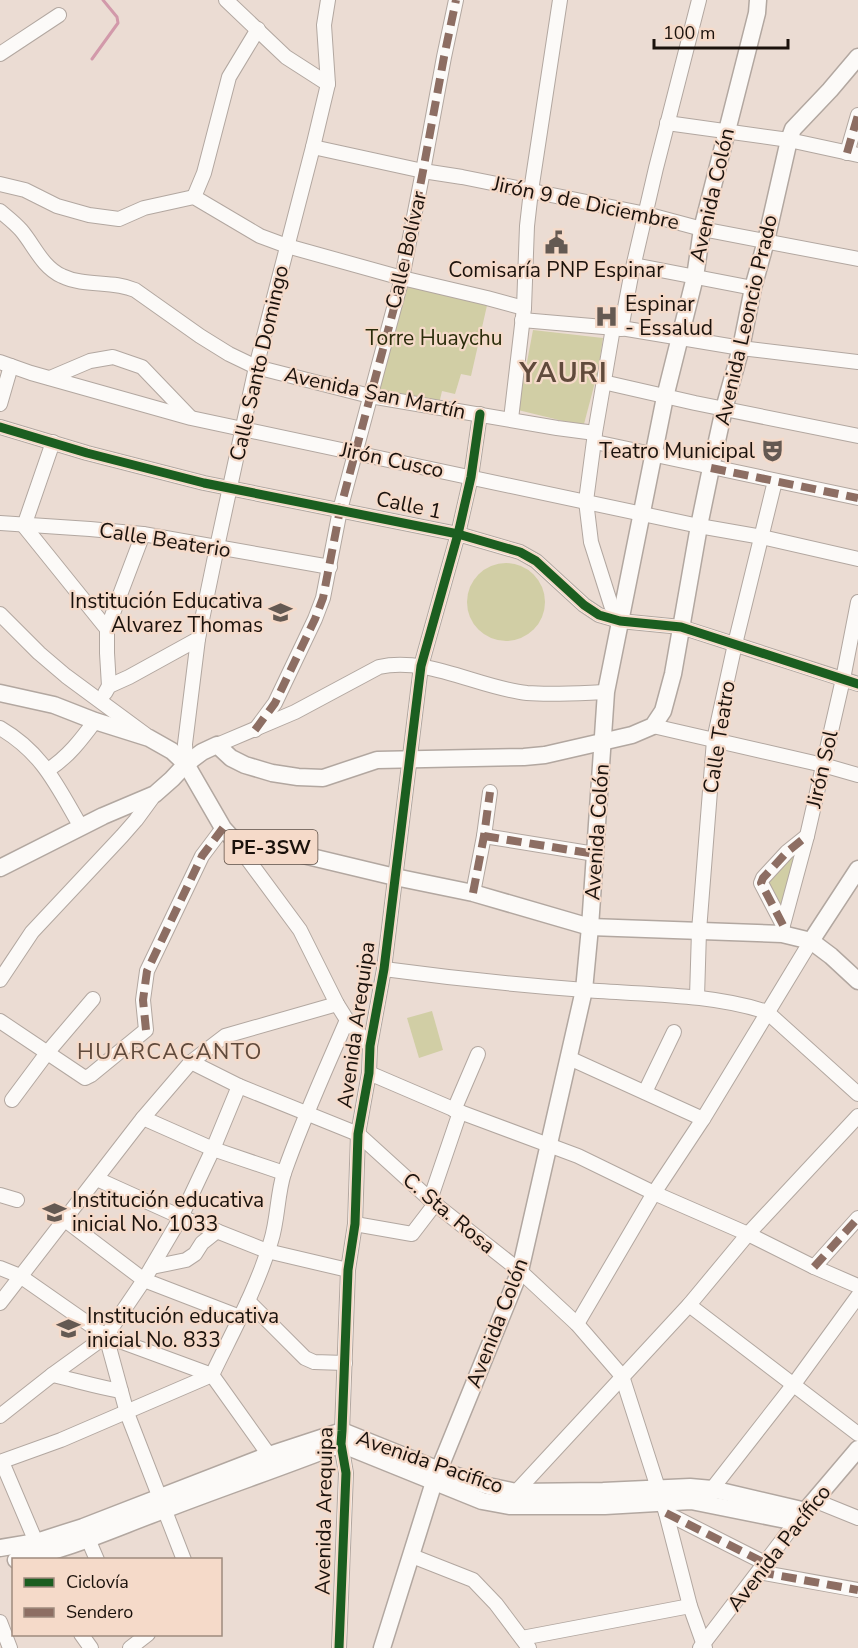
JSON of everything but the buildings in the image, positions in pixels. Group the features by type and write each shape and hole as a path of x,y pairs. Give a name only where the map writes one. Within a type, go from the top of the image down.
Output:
{"main road":[{"name":"Avenida Colón","path":"386,1647 436,1476 520,1271 569,1058 584,990 606,692 665,397 694,277 702,229 757,13 758,0"},
{"name":"Avenida Leoncio Prado","path":"653,726 663,711 673,674 711,468 789,140 793,129 858,57"},
{"name":"PE-3SW","path":"0,693 54,705 149,738 172,751 186,764 228,833 396,877 473,893 590,927"},
{"path":"0,868 81,827 155,794 186,764 202,752 217,745 231,758 245,765 272,773 323,778 377,760 545,755 632,735 653,726"},
{"path":"811,941 858,869"},
{"path":"590,927 699,931 782,930 811,941 858,981"},
{"name":"Avenida Pacifico","path":"21,1558 342,1438 436,1476 482,1501 604,1499 662,1502 691,1501 709,1496 806,1511"},
{"name":"Avenida Pacífico","path":"806,1511 858,1449"},
{"name":"Avenida Pacifico","path":"0,1548 39,1552"}],"street":[{"name":"Calle Santo Domingo","path":"186,764 185,744 198,639 217,547 256,367 328,84 324,25 328,0"},
{"name":"Calle Bolívar","path":"255,730 274,703 323,598 340,510 402,278 456,0"},
{"path":"511,419 523,314 531,191 560,0"},
{"path":"620,621 611,605 591,542 586,501 603,382 699,0"},
{"path":"228,1 286,57 328,84"},
{"path":"0,54 59,15"},
{"path":"194,197 204,173 229,77 258,29"},
{"path":"667,123 789,140 852,154 858,115"},
{"name":"Jirón 9 de Diciembre","path":"313,147 423,171 646,214 702,229 858,259"},
{"path":"0,184 25,190 57,206 89,215 118,219 144,208 194,197 260,236 287,246 402,278 487,298 523,314 741,348 858,362"},
{"name":"Avenida San Martín","path":"0,211 21,229 41,258 58,274 81,282 125,286 135,290 200,336 256,367 370,396 558,428 654,455 858,498"},
{"path":"634,265 753,288"},
{"path":"50,378 90,361 113,357 142,367 191,418"},
{"path":"0,404 5,364"},
{"name":"Jirón Cusco","path":"5,364 191,418 858,559"},
{"path":"603,382 724,410 858,436"},
{"name":"Avenida Arequipa","path":"339,1648 346,1473 342,1438 348,1270 355,1224 358,1134 369,1073 370,1046 384,969 420,666 458,534 471,477 480,414"},
{"name":"Calle 1","path":"0,427 87,453 230,488 458,534 520,552 536,561 584,605 599,615 620,621 681,627 858,684"},
{"path":"53,442 24,526 107,629"},
{"name":"Calle Teatro","path":"697,998 699,931 714,740 775,481"},
{"name":"Calle Beaterio","path":"0,524 143,534 330,567"},
{"path":"101,701 109,686 107,629 143,534"},
{"name":"Jirón Sol","path":"782,930 807,836 858,602"},
{"path":"0,614 66,676 149,738"},
{"path":"109,686 198,639"},
{"path":"217,745 255,730 336,691 379,667 395,663 420,666 489,686 527,693 606,692"},
{"path":"48,770 61,762 73,750 95,721"},
{"path":"653,726 858,775"},
{"path":"0,728 25,745 48,770 81,827"},
{"path":"473,893 490,792"},
{"path":"0,980 33,932 123,836 155,794"},
{"path":"0,1021 85,1078 146,1030 143,1000 147,971 202,856 228,833 300,930 337,1004 347,1020 370,1046"},
{"path":"484,836 595,854"},
{"path":"782,930 761,883 787,852 807,836"},
{"path":"577,1324 654,1192 703,1119 811,941"},
{"path":"384,969 480,981 697,998 751,1006 767,1012 858,1094"},
{"path":"12,1100 47,1053 93,999"},
{"path":"0,1303 143,1118 191,1062 225,1036 337,1004"},
{"path":"39,1552 1,1462 42,1448 127,1413 212,1375 248,1301 272,1239 279,1190 284,1173 347,1020"},
{"path":"645,1092 674,1032"},
{"path":"355,1224 412,1234 433,1202 457,1111 478,1054"},
{"path":"569,1058 703,1119"},
{"name":"C. Sta. Rosa","path":"191,1062 306,1115 358,1134 433,1202 520,1271 577,1324 622,1376 662,1502 703,1647"},
{"path":"369,1073 457,1111 579,1156 858,1286"},
{"path":"0,1416 106,1336 144,1280 181,1217 239,1086"},
{"path":"512,1499 689,1305 748,1234 858,1116"},
{"path":"143,1118 213,1149 284,1173"},
{"path":"97,1179 181,1217 267,1251 348,1270"},
{"path":"0,1195 17,1200"},
{"path":"814,1267 858,1218"},
{"path":"65,1220 144,1280 240,1317"},
{"path":"152,1267 186,1260 217,1231"},
{"path":"166,1264 170,1289"},
{"path":"0,1268 20,1276 106,1336 212,1375 273,1462"},
{"path":"709,1496 858,1296"},
{"path":"248,1301 305,1358 314,1362 345,1364"},
{"path":"689,1305 858,1434"},
{"path":"106,1336 127,1413 183,1558"},
{"path":"76,1358 79,1373 86,1383"},
{"path":"52,1375 121,1391"},
{"path":"662,1502 762,1568 858,1590"},
{"path":"806,1511 858,1518"},
{"name":"Avenida Pacífico","path":"703,1647 806,1511"},
{"path":"86,1533 96,1558"},
{"path":"411,1557 473,1580 496,1604 525,1643 690,1606"},
{"path":"0,1622 10,1648"},
{"path":"82,1636 91,1648"}],"green space":[{"name":"Torre Huaychu","path":"403,282 488,301 471,376 461,374 455,394 442,391 439,404 375,395"},
{"path":"533,330 603,338 598,371 584,424 518,410"},
{"path":"506,563 521,566 534,574 542,587 545,602 542,617 534,630 521,638 506,641 491,638 478,630 470,617 467,602 470,587 478,574 491,566"},
{"path":"802,844 783,913 763,883"},
{"path":"432,1011 443,1050 419,1058 407,1018"}],"waterway":[{"path":"92,59 118,23 117,17 103,0"}],"marked path":[{"path":"255,730 275,703 323,598 340,510 402,278 456,0"},
{"path":"847,153 858,115"},
{"path":"711,468 858,498"},
{"path":"473,893 490,792"},
{"path":"146,1030 143,1000 147,971 202,856 223,828"},
{"path":"484,836 595,854"},
{"path":"783,925 761,883 787,852 807,836"},
{"path":"814,1267 858,1218"},
{"path":"666,1513 765,1563"},
{"path":"759,1572 858,1590"}],"cycle path":[{"path":"339,1648 346,1473 341,1444 348,1270 355,1224 358,1134 369,1073 370,1046 384,969 421,666 458,534 471,477 480,414"},
{"path":"0,427 87,453 204,483 458,534 520,552 536,561 584,605 599,615 620,621 681,627 858,684"}],"place":[{"name":"Comisaría PNP Espinar","path":"556,242"},
{"name":"Espinar - Essalud","path":"607,316"},
{"name":"Teatro Municipal","path":"773,451"},
{"name":"Institución Educativa Alvarez Thomas","path":"281,613"},
{"name":"Institución educativa inicial No. 1033","path":"54,1212"},
{"name":"Institución educativa inicial No. 833","path":"69,1328"}],"district":[{"name":"YAURI","path":"564,373"},
{"name":"HUARCACANTO","path":"170,1051"}]}
